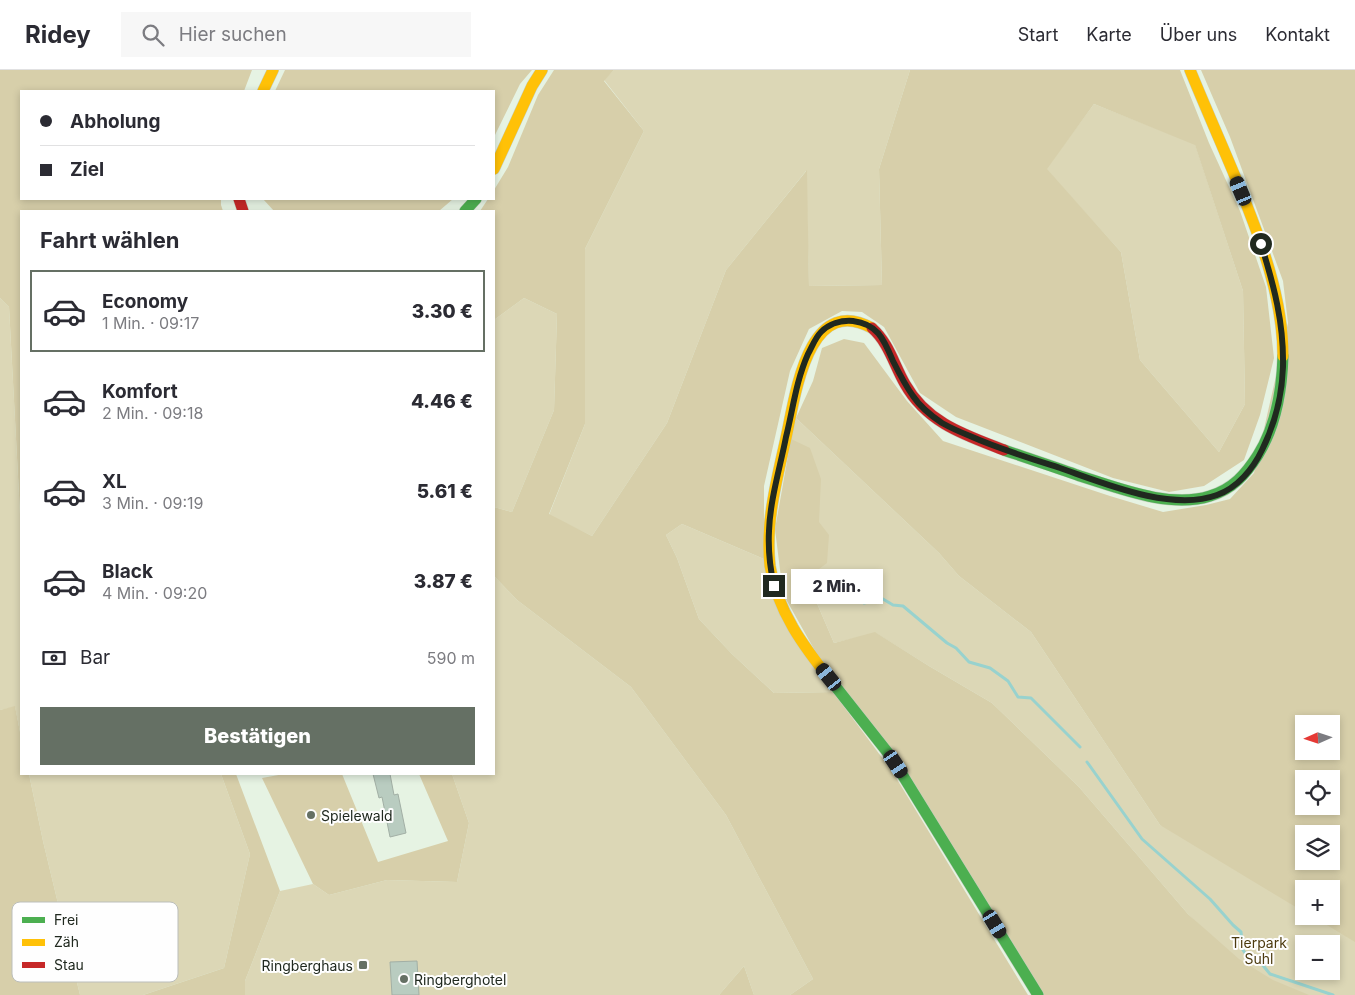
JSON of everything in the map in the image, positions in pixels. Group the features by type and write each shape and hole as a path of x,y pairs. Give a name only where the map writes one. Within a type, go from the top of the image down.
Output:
{"main road":[{"path":"263,90 273,70"},
{"path":"495,167 532,86 542,70"},
{"path":"1038,995 904,776 872,731 805,647 785,617 774,586 769,557 769,528 774,495 796,388 804,362 813,343 821,332 830,325 840,321 862,323 879,333 886,343 903,381 921,407 947,426 994,446 1134,492 1165,499 1199,499 1217,495 1230,488 1245,475 1258,457 1275,418 1283,379 1280,316 1274,286 1248,207 1190,70"},
{"path":"466,210 475,200"}],"green space":[{"path":"614,70 910,70 879,169 882,285 809,286 806,171 726,270 667,423 592,536 549,515 585,424 585,249 644,131 604,80"},
{"path":"1094,104 1195,144 1243,291 1245,404 1219,452 1140,360 1121,252 1046,169"},
{"path":"0,298 9,307 20,514 20,732 15,707 0,710"},
{"path":"524,298 557,314 554,410 512,512 495,507 495,319"},
{"name":"Tierpark Suhl","path":"796,418 939,553 959,576 1031,632 1160,825 1295,859 1295,870 1340,870 1340,845 1355,819 1355,995 1203,995 1207,932 1188,914 1079,787 992,703 876,633 834,643 816,601 815,572 820,479 791,439"},
{"path":"682,524 764,559 833,692 774,693 732,654 699,619 677,558 666,535"},
{"path":"495,577 517,600 631,687 726,815 813,979 790,995 754,995 744,966 719,995 245,995 245,981 280,891 313,884 329,895 387,880 457,882 469,823 452,775 495,775"},
{"path":"29,775 221,775 250,854 224,968 143,995 80,995 77,982 178,982 178,902 58,902"}],"shaded area":[{"path":"0,70 252,70 244,90 20,90 20,200 221,200 223,210 20,210 20,514 9,307 0,298"},
{"path":"285,70 532,70 520,84 495,135 495,90 275,90"},
{"path":"554,70 614,70 604,81 644,131 585,249 585,424 549,514 592,536 667,423 726,270 807,170 809,286 882,285 879,169 910,70 1180,70 1209,143 1240,211 1266,287 1274,358 1260,415 1244,460 1204,486 1169,492 1113,478 956,417 920,393 884,327 862,312 842,311 809,329 790,371 764,486 764,559 682,524 666,535 677,558 699,619 732,654 774,693 833,692 892,771 1028,995 790,995 813,979 726,815 631,687 517,600 495,577 495,507 512,512 554,410 557,314 524,298 495,319 495,210 481,210 487,200 495,200 495,188 508,167 538,95","holes":["1094,104 1195,145 1243,291 1245,404 1219,452 1140,360 1121,252 1047,169"]},
{"path":"1201,70 1355,70 1355,942 1327,925 1340,925 1340,880 1295,880 1295,907 1160,825 1031,632 959,576 939,553 796,418 813,381 822,348 844,339 864,343 907,401 943,441 1163,512 1230,499 1254,473 1288,323 1283,281 1230,137"},
{"path":"264,200 452,200 440,210 273,210"},
{"path":"791,439 810,448 821,479 819,522 829,535 827,563 815,572 816,601 834,643 875,632 992,703 1079,787 1188,914 1239,959 1273,980 1309,995 1044,995 814,649 783,594 775,529"},
{"path":"15,706 20,732 20,775 29,775 58,902 12,902 12,982 77,982 80,995 0,995 0,710"},
{"path":"221,775 236,775 280,891 245,981 245,995 143,995 224,968 250,854"},
{"path":"278,775 342,775 378,862 448,841 419,775 452,775 469,823 457,882 387,880 329,895 313,884 262,778"},
{"path":"744,966 754,995 719,995"}],"building":[{"path":"373,775 390,775 394,795 398,794 406,833 390,837 382,797 379,798"},
{"name":"Ringberghotel","path":"417,961 419,995 392,995 390,962"}],"waterway":[{"path":"864,603 883,599 893,605 903,606 947,643 956,648 969,662 990,668 1008,681 1018,697 1031,698 1080,747"},
{"path":"1087,762 1142,839 1210,899 1241,932 1243,950 1251,962 1261,963 1270,974 1333,995"}],"traffic: fast":[{"path":"466,210 475,200"},
{"path":"1004,450 1128,491 1162,499 1195,499 1210,496 1226,489 1238,480 1253,462 1264,444 1277,407 1283,356"},
{"path":"832,682 892,758 1038,995"}],"traffic: slow":[{"path":"263,90 273,70"},
{"path":"495,167 532,86 542,70"},
{"path":"1190,70 1263,248 1275,291 1282,334 1283,356"},
{"path":"832,682 793,628 779,598 770,566 770,517 794,399 808,354 819,336 832,324 850,321 872,328"}],"traffic: jam":[{"path":"239,200 243,210"},
{"path":"872,328 883,340 905,384 924,409 961,433 1004,450"}],"place":[{"name":"Spielewald","path":"311,815"},
{"name":"Ringberghaus","path":"363,965"},
{"name":"Ringberghotel","path":"404,979"}],"route":[{"path":"774,586 769,557 769,528 796,388 804,362 813,343 821,332 830,325 840,321 862,323 879,333 912,395 921,407 947,426 994,446 1134,492 1165,499 1199,499 1217,495 1230,488 1250,470 1263,448 1275,418 1283,379 1282,332 1279,308 1261,244"}]}
